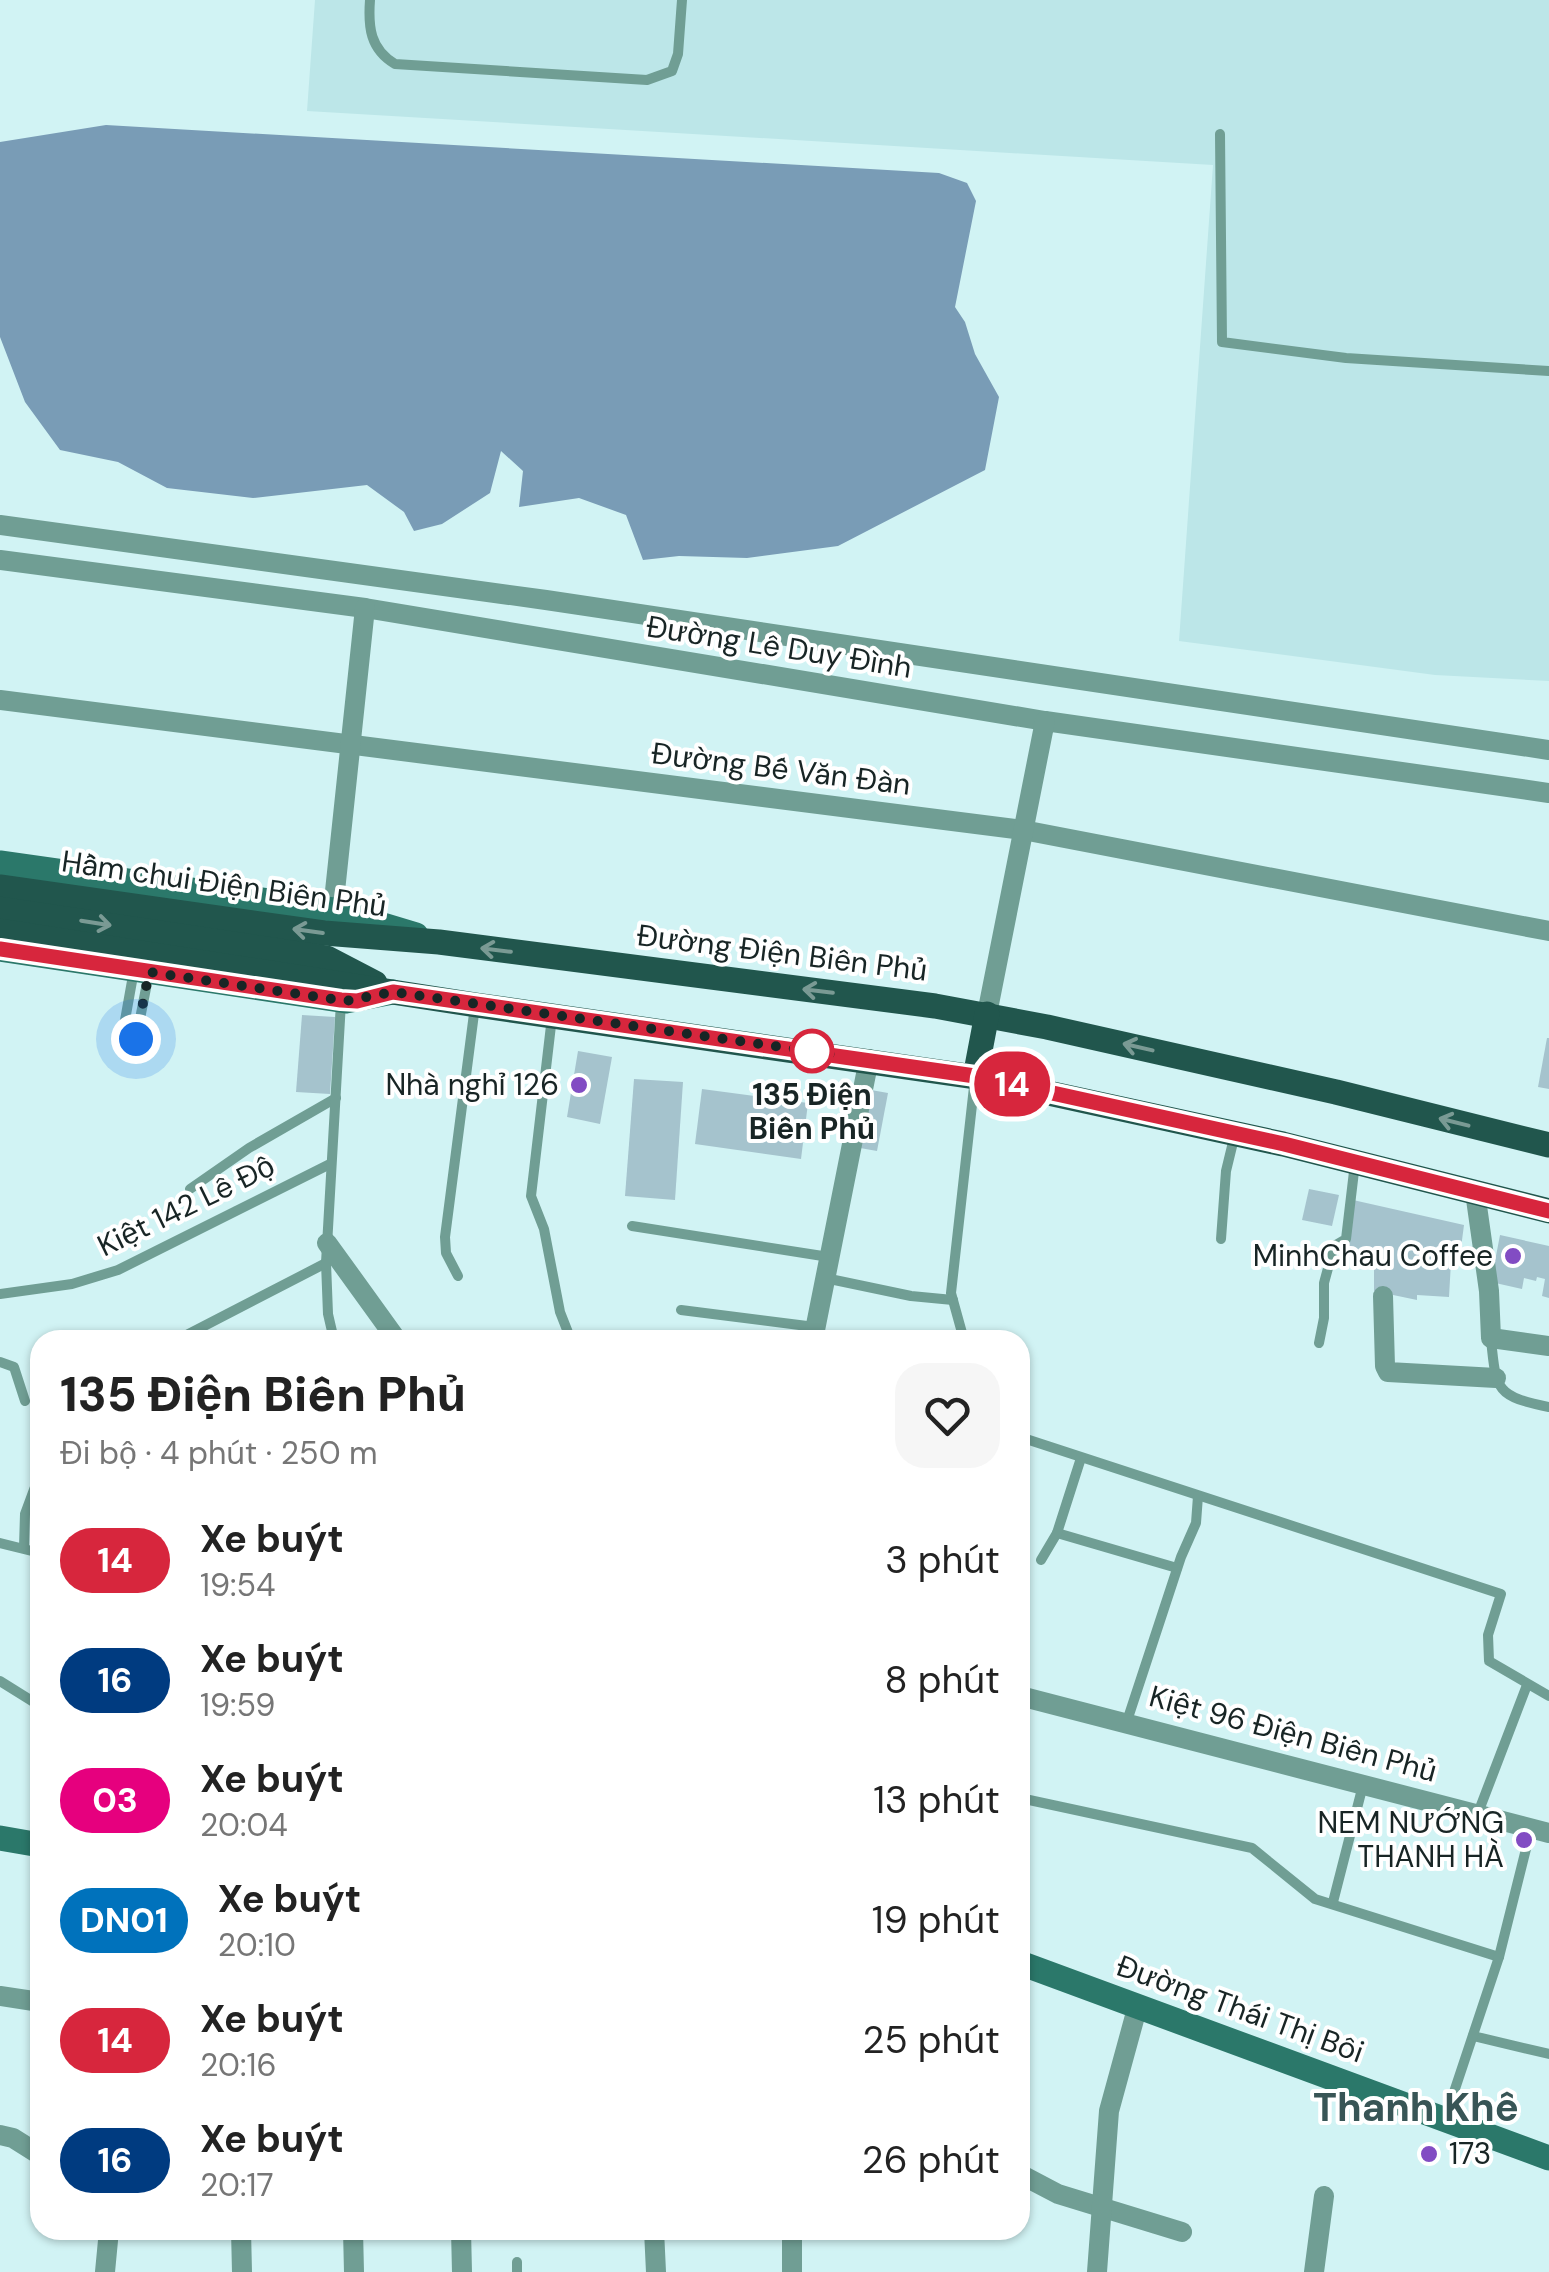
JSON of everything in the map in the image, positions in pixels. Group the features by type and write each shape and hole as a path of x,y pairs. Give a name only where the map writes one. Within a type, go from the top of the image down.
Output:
{"main road":[{"name":"Hầm chui Điện Biên Phủ","path":"0,887 324,933 440,942"},
{"path":"0,909 327,958 393,992"},
{"path":"0,931 476,1005 975,1076 1355,1161 1549,1210"},
{"name":"Đường Điện Biên Phủ","path":"440,942 987,1014 1549,1145"},
{"path":"975,1076 987,1014"}],"street":[{"path":"0,525 566,602 1549,750"},
{"name":"Đường Lê Duy Đình","path":"0,560 365,608 1045,721 1549,793"},
{"path":"333,910 365,608"},
{"name":"Đường Bế Văn Đàn","path":"0,700 1023,830 1549,931"},
{"path":"987,1014 1045,721"},
{"name":"Đường Điện Biên Phủ","path":"0,863 333,910 440,942"},
{"path":"0,949 341,1000 357,1001 393,992"},
{"path":"815,1330 869,1059"},
{"path":"1474,1192 1489,1291 1491,1338 1549,1346"},
{"path":"327,1253 389,1330"},
{"path":"1383,1296 1388,1372 1496,1378"},
{"name":"Kiệt 96 Điện Biên Phủ","path":"1030,1698 1540,1830"},
{"path":"0,1838 30,1843"},
{"name":"Đường Thái Thị Bôi","path":"1030,1967 1549,2158"},
{"path":"0,1996 30,2000"},
{"path":"1096,2272 1109,2111 1138,2005"},
{"path":"0,2135 30,2148"},
{"path":"1030,2180 1102,2209 1182,2232"},
{"path":"1314,2272 1324,2196"},
{"path":"105,2272 108,2240"},
{"path":"241,2240 242,2272"},
{"path":"353,2240 354,2272"},
{"path":"460,2240 462,2272"},
{"path":"654,2240 656,2272"},
{"path":"792,2240 792,2272"}],"lane":[{"path":"370,0 369,24 374,45 395,64 647,80 672,71 678,54 682,0"},
{"path":"1220,134 1222,342 1346,358 1549,371"},
{"path":"122,1037 142,970"},
{"path":"136,1039 142,970"},
{"path":"332,1330 326,1294 327,1253 341,1000"},
{"path":"458,1276 446,1253 445,1236 476,1005"},
{"path":"552,1016 531,1196 544,1229 567,1330"},
{"path":"961,1330 952,1300 975,1076"},
{"path":"190,1188 248,1148 336,1098"},
{"path":"1221,1240 1226,1172 1235,1133"},
{"path":"1319,1342 1324,1283 1334,1246 1346,1239 1355,1161"},
{"name":"Kiệt 142 Lê Độ","path":"0,1294 72,1284 118,1270 330,1164"},
{"path":"632,1226 827,1268 910,1296 952,1300"},
{"path":"194,1330 327,1253"},
{"path":"682,1310 792,1330"},
{"path":"1491,1338 1496,1378 1512,1399 1549,1407"},
{"path":"0,1362 14,1367 25,1400"},
{"path":"1030,1440 1502,1594 1488,1636 1489,1661 1549,1696"},
{"path":"1041,1560 1057,1533 1080,1458"},
{"path":"1127,1721 1177,1568 1196,1523 1198,1496"},
{"path":"24,1546 25,1514 30,1500"},
{"path":"1057,1533 1177,1568"},
{"path":"0,1542 30,1549"},
{"path":"0,1681 30,1700"},
{"path":"1477,1814 1528,1684"},
{"path":"1332,1902 1364,1784"},
{"path":"1030,1800 1252,1848 1315,1899 1500,1957"},
{"path":"1445,2120 1540,1830"},
{"path":"1473,2036 1549,2054"}],"shaded area":[{"path":"315,0 1549,0 1549,681 1435,675 1179,641 1213,165 307,111"},
{"path":"106,125 939,173 967,183 976,201 955,307 999,397 985,470 838,546 747,558 679,556 643,560 626,515 579,498 519,507 523,471 501,451 490,493 442,524 414,531 404,512 367,485 253,498 167,488 118,462 60,450 25,402 0,337 0,142"}],"building":[{"path":"302,1015 335,1017 330,1094 296,1092"},
{"path":"1549,1038 1549,1089 1538,1087"},
{"path":"578,1051 612,1057 600,1124 567,1117"},
{"path":"634,1079 683,1082 675,1200 625,1196"},
{"path":"702,1089 808,1103 801,1159 695,1144"},
{"path":"871,1090 888,1093 877,1151 860,1148"},
{"path":"1309,1189 1339,1195 1332,1226 1302,1220"},
{"path":"1353,1200 1464,1225 1459,1263 1451,1262 1449,1297 1417,1295 1417,1300 1374,1291 1374,1254 1345,1249"},
{"path":"1500,1235 1549,1246 1549,1298 1542,1296 1545,1279 1524,1278 1522,1289 1491,1282"}],"bus line":[{"name":"14","path":"0,949 341,1000 357,1001 393,992 975,1076 1284,1144 1549,1211"}],"place":[{"name":"135 Điện Biên Phủ","path":"812,1051"},
{"name":"Nhà nghỉ 126","path":"579,1085"},
{"name":"MinhChau Coffee","path":"1513,1256"},
{"name":"NEM NƯỚNG THANH HÀ","path":"1524,1840"},
{"name":"173","path":"1429,2154"}],"district":[{"name":"Thanh Khê","path":"1416,2107"}],"route":[{"path":"136,1039 149,972 346,1001 393,992 830,1054 812,1051"}]}
